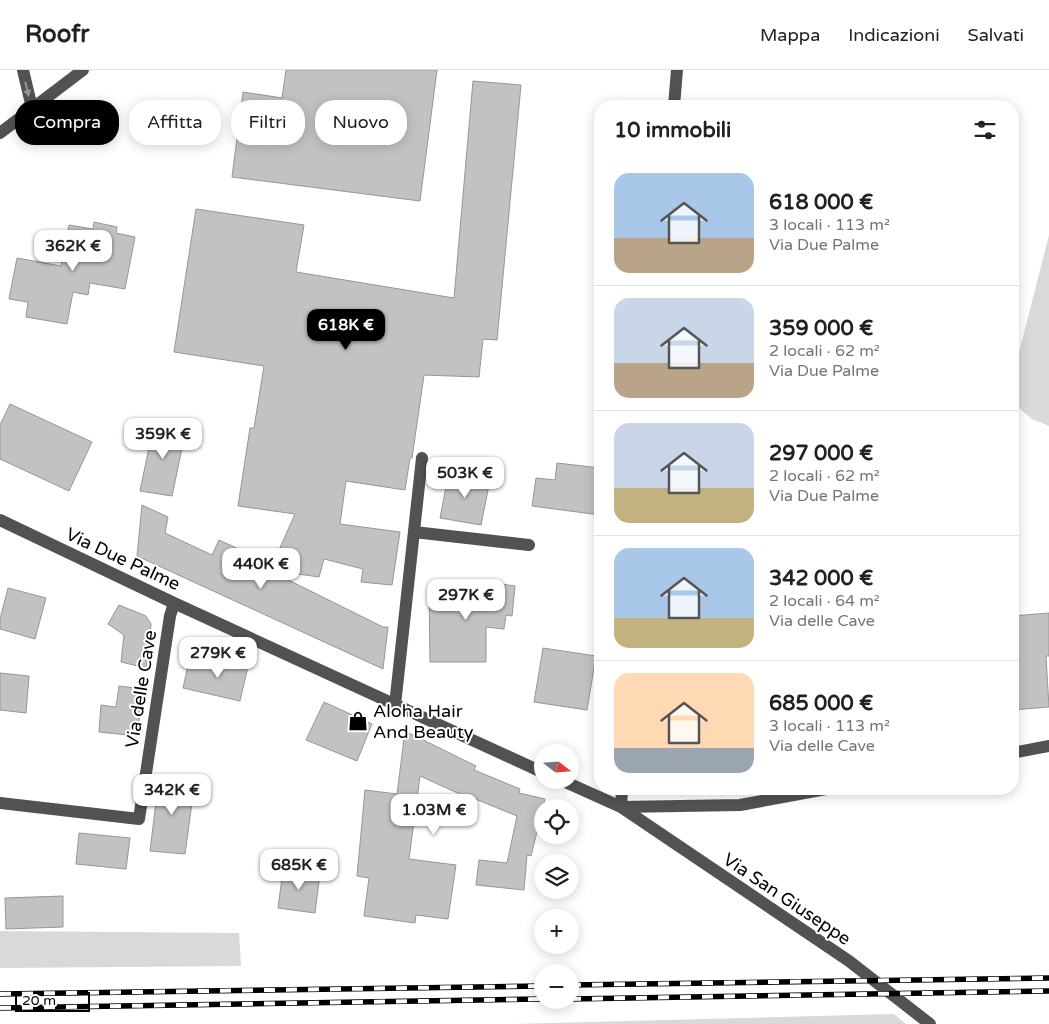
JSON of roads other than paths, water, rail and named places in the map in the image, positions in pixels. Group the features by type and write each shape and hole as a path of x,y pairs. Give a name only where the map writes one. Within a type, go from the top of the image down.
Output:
{"street":[{"path":"23,70 30,100"},
{"path":"43,100 84,70"},
{"path":"674,100 677,70"},
{"path":"0,133 15,121"},
{"path":"395,705 422,458"},
{"name":"Via Due Palme","path":"0,520 174,603 534,768"},
{"path":"414,532 529,545"},
{"name":"Via delle Cave","path":"0,803 140,819 170,616 174,603"},
{"path":"1019,752 1049,746"},
{"path":"579,788 594,795"},
{"path":"594,795 621,807 740,805 794,795"},
{"path":"621,807 622,795"},
{"name":"Via San Giuseppe","path":"621,807 849,962 930,1024"}],"railway":[{"path":"579,985 1049,978"},
{"path":"0,994 534,986"},
{"path":"579,999 1049,991"},
{"path":"0,1008 534,999"}],"place":[{"name":"Aloha Hair And Beauty","path":"358,721"}]}
